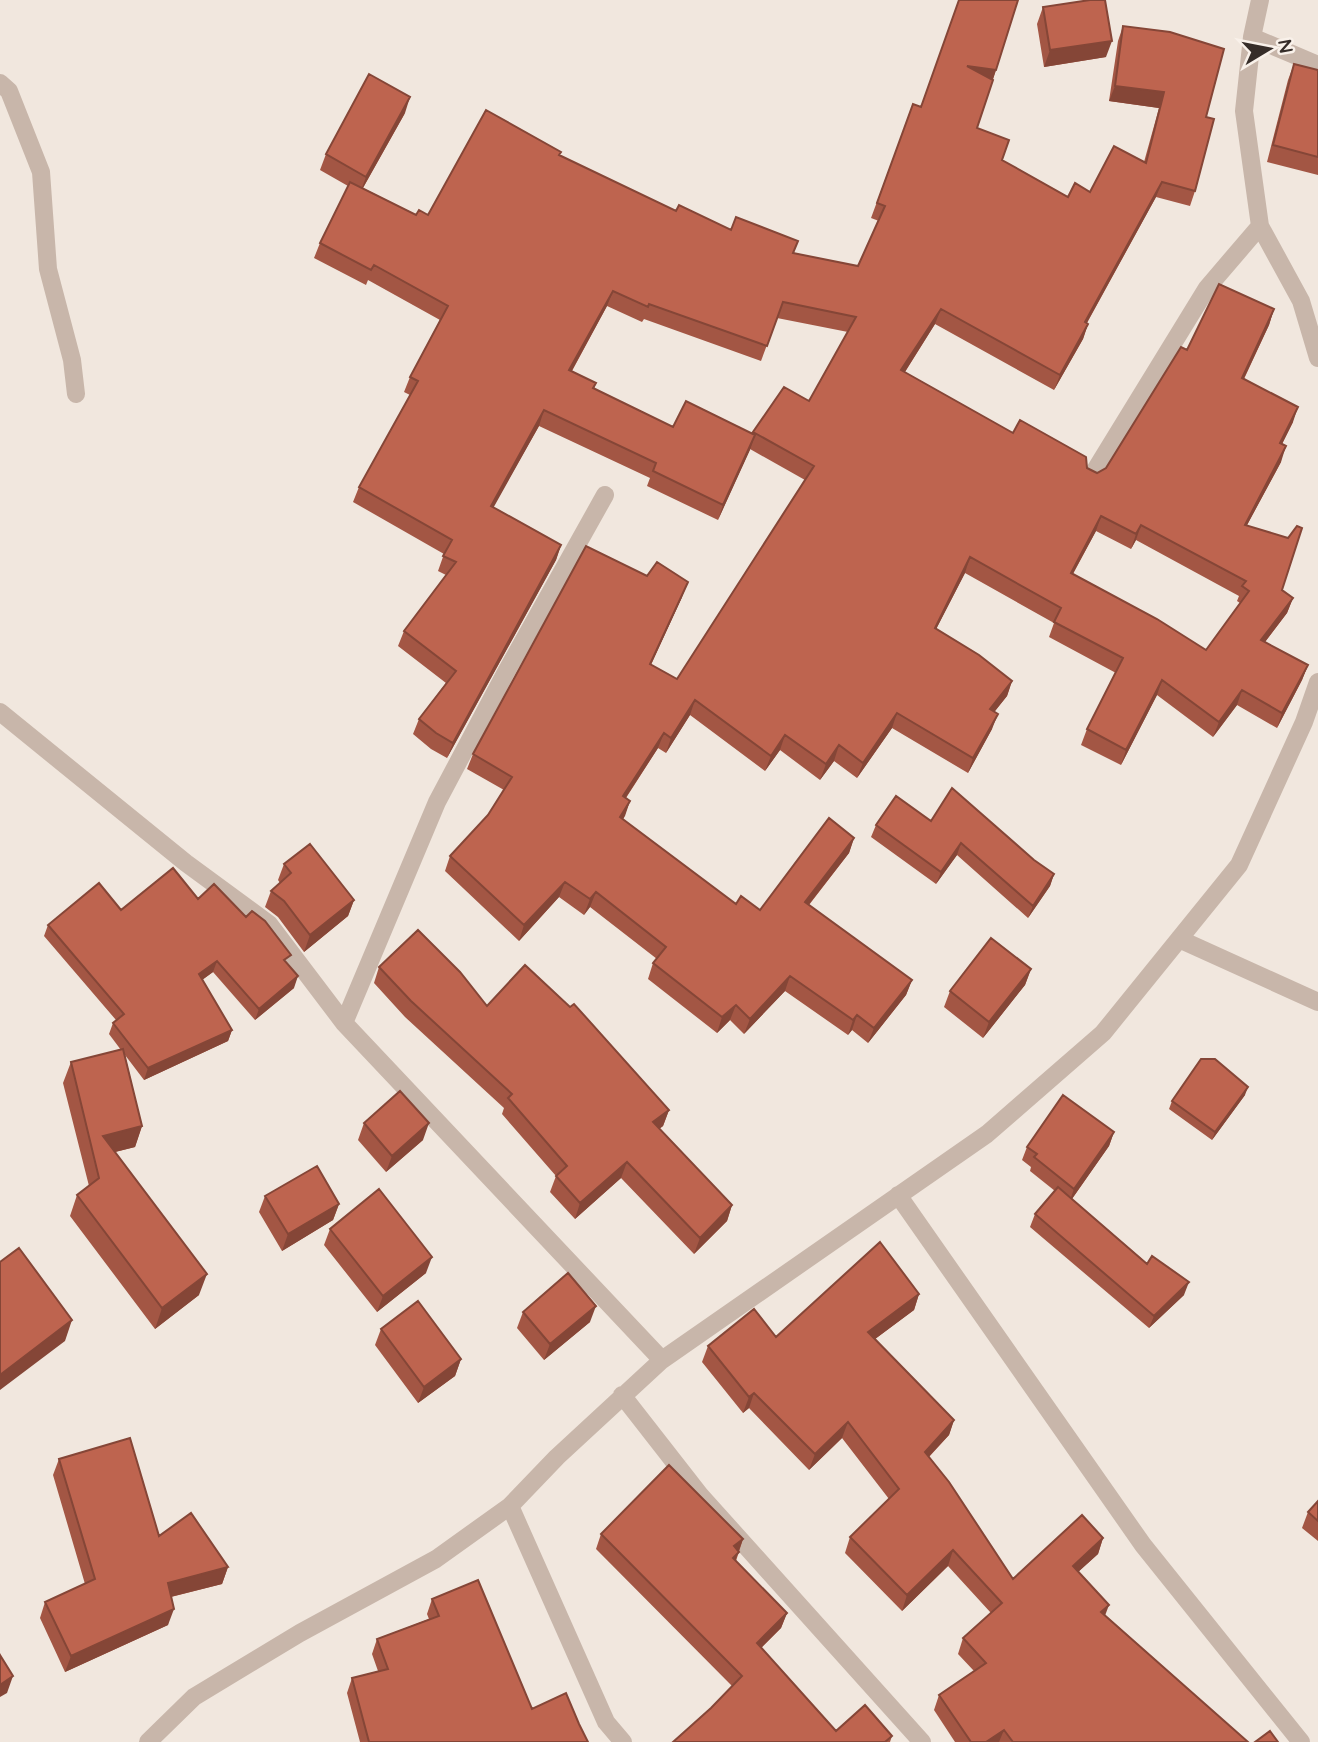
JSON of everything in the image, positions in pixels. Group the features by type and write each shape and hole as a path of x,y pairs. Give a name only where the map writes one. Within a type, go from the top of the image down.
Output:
{"street":[{"path":"1260,0 1252,37 1244,111 1260,226 1301,301 1318,358"},
{"path":"1252,37 1318,65"},
{"path":"0,83 9,91 41,172 48,269 72,359 76,394"},
{"path":"1091,477 1207,288 1260,226"},
{"path":"344,1023 437,802 506,672 606,495"},
{"path":"148,1742 194,1697 300,1633 436,1559 510,1506 622,1395 662,1360 987,1134 1103,1033 1239,865 1304,722 1318,682"},
{"path":"0,712 186,863 269,924 344,1023 662,1360"},
{"path":"1179,939 1318,1002"},
{"path":"898,1195 1143,1545 1301,1742"},
{"path":"622,1395 700,1495 922,1742"},
{"path":"510,1506 606,1721 623,1742"}],"building":[{"path":"959,0 1018,0 996,70 967,66 993,80 977,128 1009,140 1002,160 1068,197 1075,183 1090,192 1114,146 1146,163 1164,92 1115,86 1123,26 1170,32 1224,49 1206,117 1214,119 1195,191 1162,182 1085,322 1088,324 1060,375 941,309 901,370 1013,433 1020,420 1086,457 1087,468 1097,473 1106,468 1181,347 1187,350 1219,284 1274,309 1242,378 1298,407 1280,443 1286,446 1245,525 1288,538 1297,526 1302,528 1282,590 1293,598 1261,640 1308,665 1282,713 1242,690 1219,722 1162,680 1126,750 1087,729 1123,658 1054,622 1061,608 970,557 935,628 979,655 1012,681 990,709 998,714 973,758 897,713 863,763 839,745 826,764 785,735 771,756 695,700 671,738 664,733 623,796 630,801 620,817 736,904 741,896 760,910 829,818 854,838 805,902 912,980 874,1028 857,1015 853,1020 790,976 750,1019 736,1005 722,1017 653,963 666,947 596,892 590,899 565,882 524,925 450,856 488,815 512,777 473,754 586,546 647,576 657,562 688,582 650,664 677,679 814,466 753,432 784,387 809,401 856,317 783,302 767,346 649,304 648,307 613,291 569,370 596,383 593,388 673,427 686,401 755,435 723,505 653,471 656,463 544,410 491,506 561,545 453,743 419,719 456,671 404,631 456,562 443,556 452,540 359,487 418,381 410,377 448,306 374,265 371,270 320,243 350,182 416,215 419,210 428,215 486,110 561,152 559,155 676,211 679,205 731,230 736,217 798,241 793,253 858,266 885,206 877,203 913,104 921,107","holes":["1101,516 1136,534 1141,525 1246,581 1242,586 1249,591 1206,650 1157,619 1071,573"]},
{"path":"1105,0 1112,41 1050,50 1043,7"},
{"path":"1294,64 1318,70 1318,157 1273,145"},
{"path":"369,74 410,97 366,177 326,154"},
{"path":"952,788 1034,860 1054,874 1033,906 961,843 941,872 876,825 896,796 931,821"},
{"path":"310,844 354,900 310,935 284,901 271,891 291,873 284,864"},
{"path":"173,868 198,899 214,884 246,917 252,911 265,921 291,955 284,960 298,976 259,1009 217,961 199,974 232,1030 148,1068 113,1023 124,1014 48,925 99,883 121,910"},
{"path":"418,930 460,972 487,1006 525,965 570,1007 574,1004 669,1110 653,1122 732,1205 700,1238 627,1162 580,1203 556,1176 567,1166 508,1098 512,1094 411,1001 379,967"},
{"path":"991,938 1031,969 989,1022 950,991"},
{"path":"123,1049 142,1126 103,1136 207,1274 162,1308 77,1195 99,1178 71,1062"},
{"path":"1201,1059 1215,1059 1248,1087 1215,1132 1172,1101"},
{"path":"400,1091 429,1123 392,1156 364,1123"},
{"path":"1063,1095 1114,1132 1074,1189 1034,1157 1037,1154 1027,1147"},
{"path":"317,1166 339,1204 288,1234 265,1196"},
{"path":"1058,1187 1147,1264 1152,1256 1189,1282 1154,1316 1035,1214"},
{"path":"379,1189 432,1257 383,1296 330,1229"},
{"path":"880,1242 919,1294 868,1332 954,1420 925,1452 949,1482 1013,1579 1082,1515 1103,1538 1073,1566 1109,1605 1101,1612 1248,1742 1013,1742 1004,1730 986,1742 971,1742 939,1695 986,1663 963,1638 1002,1603 953,1550 907,1595 850,1537 899,1489 848,1422 815,1454 754,1393 749,1397 708,1346 754,1309 776,1337"},
{"path":"19,1248 72,1320 0,1375 0,1262"},
{"path":"568,1273 596,1306 550,1344 523,1312"},
{"path":"418,1301 461,1359 424,1387 381,1329"},
{"path":"130,1438 159,1536 191,1513 228,1567 168,1583 174,1609 71,1656 45,1602 95,1579 59,1459"},
{"path":"669,1465 743,1539 734,1546 739,1552 733,1558 787,1613 757,1643 836,1731 865,1705 892,1736 885,1742 673,1742 742,1676 601,1534"},
{"path":"1318,1501 1318,1521 1308,1512"},
{"path":"478,1580 532,1709 566,1693 588,1742 369,1742 352,1678 388,1669 377,1639 439,1616 432,1599"},
{"path":"0,1655 13,1676 0,1685"},
{"path":"1270,1731 1278,1742 1255,1742"}]}
